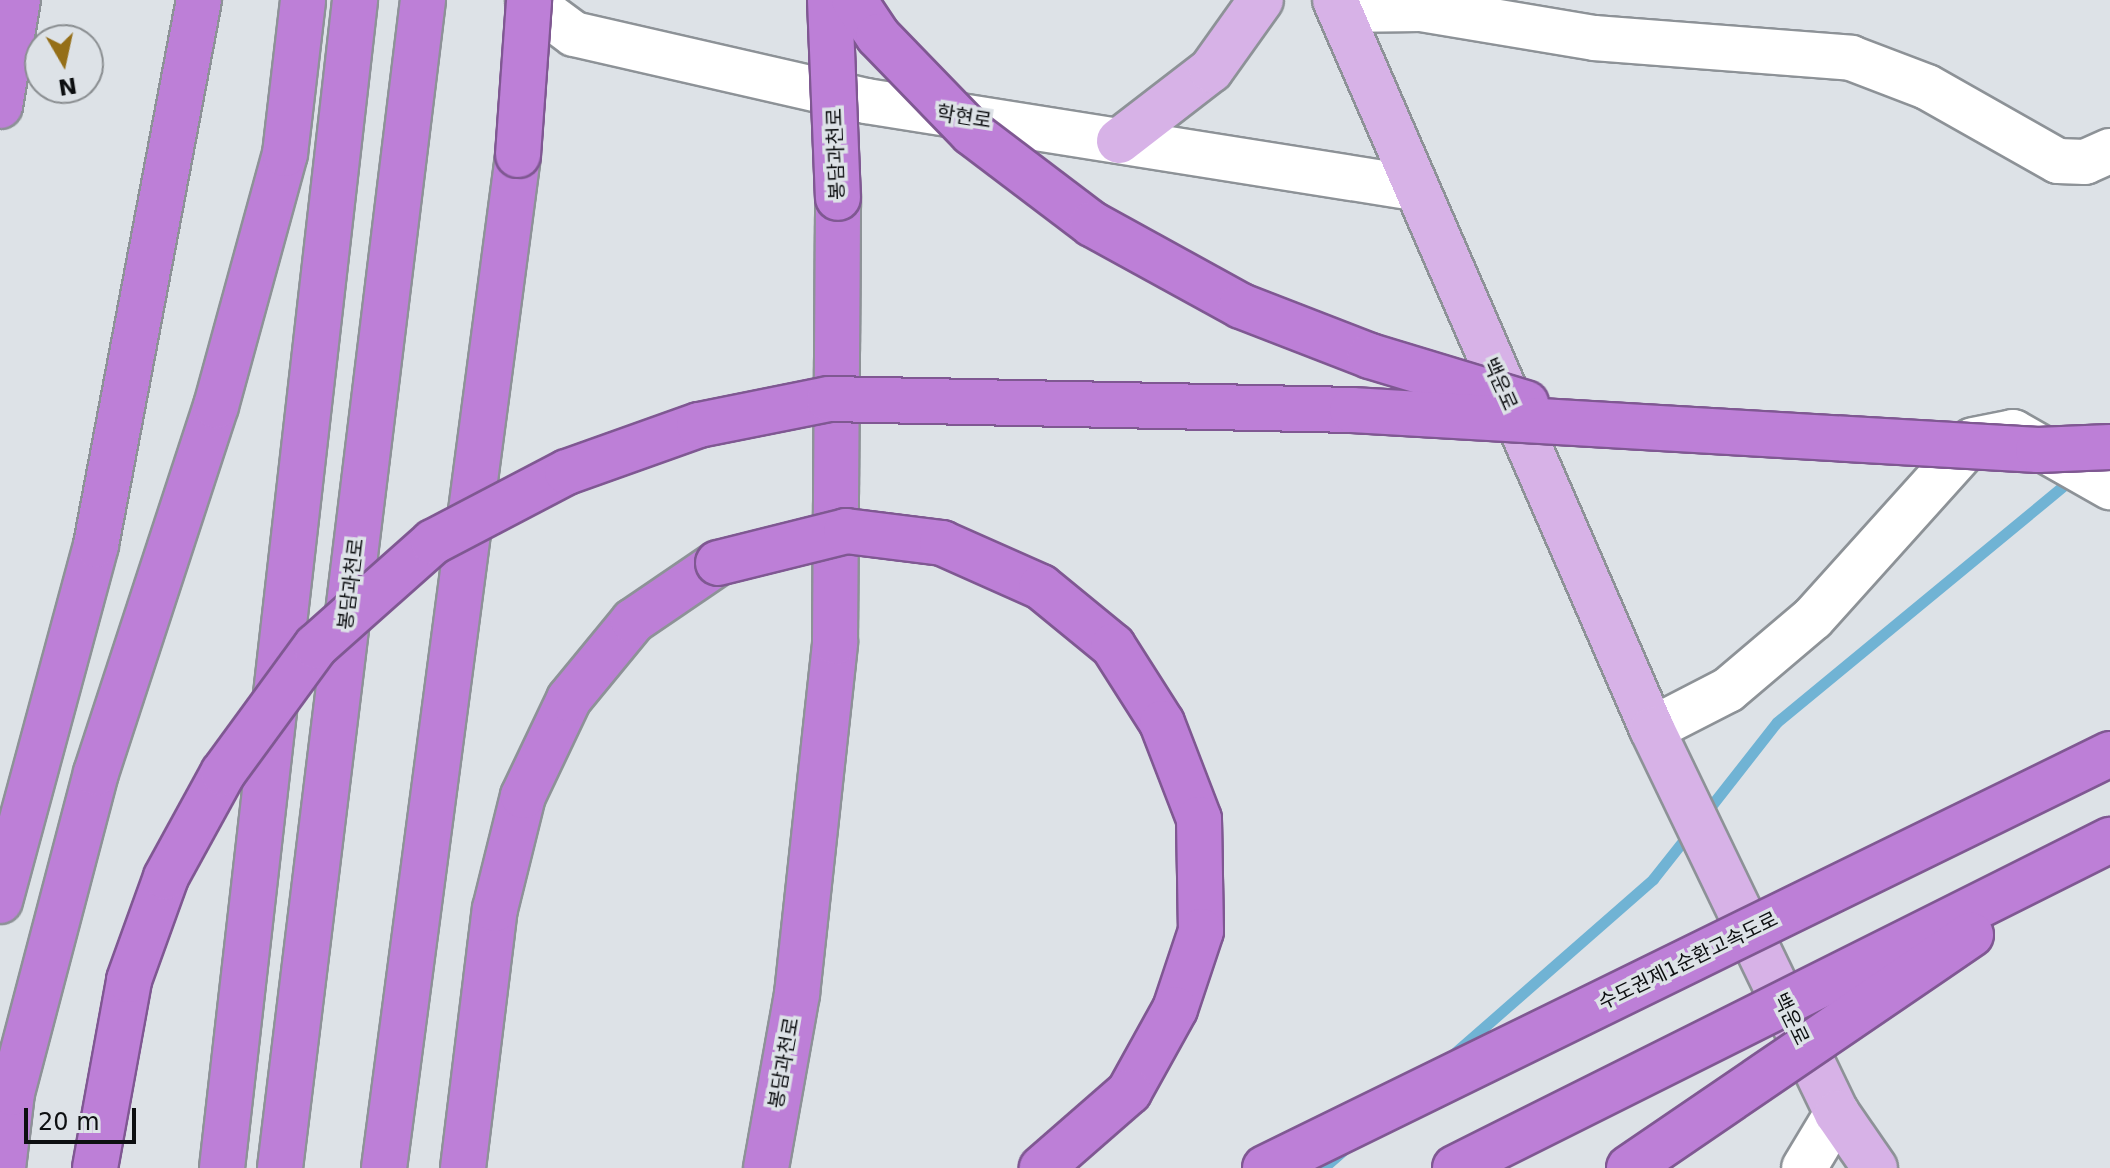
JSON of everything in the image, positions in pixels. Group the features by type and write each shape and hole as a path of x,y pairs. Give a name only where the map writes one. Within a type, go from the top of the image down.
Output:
{"highway":[{"path":"0,106 18,0"},
{"path":"0,901 96,545 173,154 199,0"},
{"path":"3,1168 12,1093 96,773 216,406 285,154 303,0"},
{"path":"223,1164 355,0"},
{"name":"봉담과천로","path":"281,1155 423,0"},
{"path":"384,1168 518,155 529,0"},
{"name":"봉담과천로","path":"766,1168 797,994 835,642 838,198 830,0"},
{"path":"854,0 878,36 972,133 1092,224 1241,306 1370,356 1598,424"},
{"path":"95,1168 129,980 166,877 223,773 316,646 433,542 567,472 699,425 829,399 1598,424 2038,450 2107,473"},
{"path":"463,1168 495,909 523,796 569,699 633,621 718,563 846,531 942,543 1041,587 1113,646 1162,723 1199,819 1201,931 1175,1009 1129,1092 1042,1168"},
{"name":"수도권제1순환고속도로","path":"1265,1168 2110,754"},
{"path":"1455,1168 2110,841"},
{"path":"1629,1168 2110,841"}],"main road":[{"path":"1119,141 1211,70 1261,0"},
{"name":"백운로","path":"1338,5 1414,188 1662,747 1837,1113 1875,1168"}],"street":[{"name":"학현로","path":"529,0 574,34 866,101 1414,188"},
{"path":"1338,5 1421,9 1594,38 1851,58 1927,87 2058,161 2085,162 2110,151"},
{"path":"1662,747 1813,618 1973,440 2013,432 2107,473"},
{"path":"1804,1168 1837,1113"}],"waterway":[{"path":"1704,815 1777,722 2074,477"},
{"path":"1450,1057 1653,879 1691,831"},
{"path":"1323,1168 1344,1150"}]}
